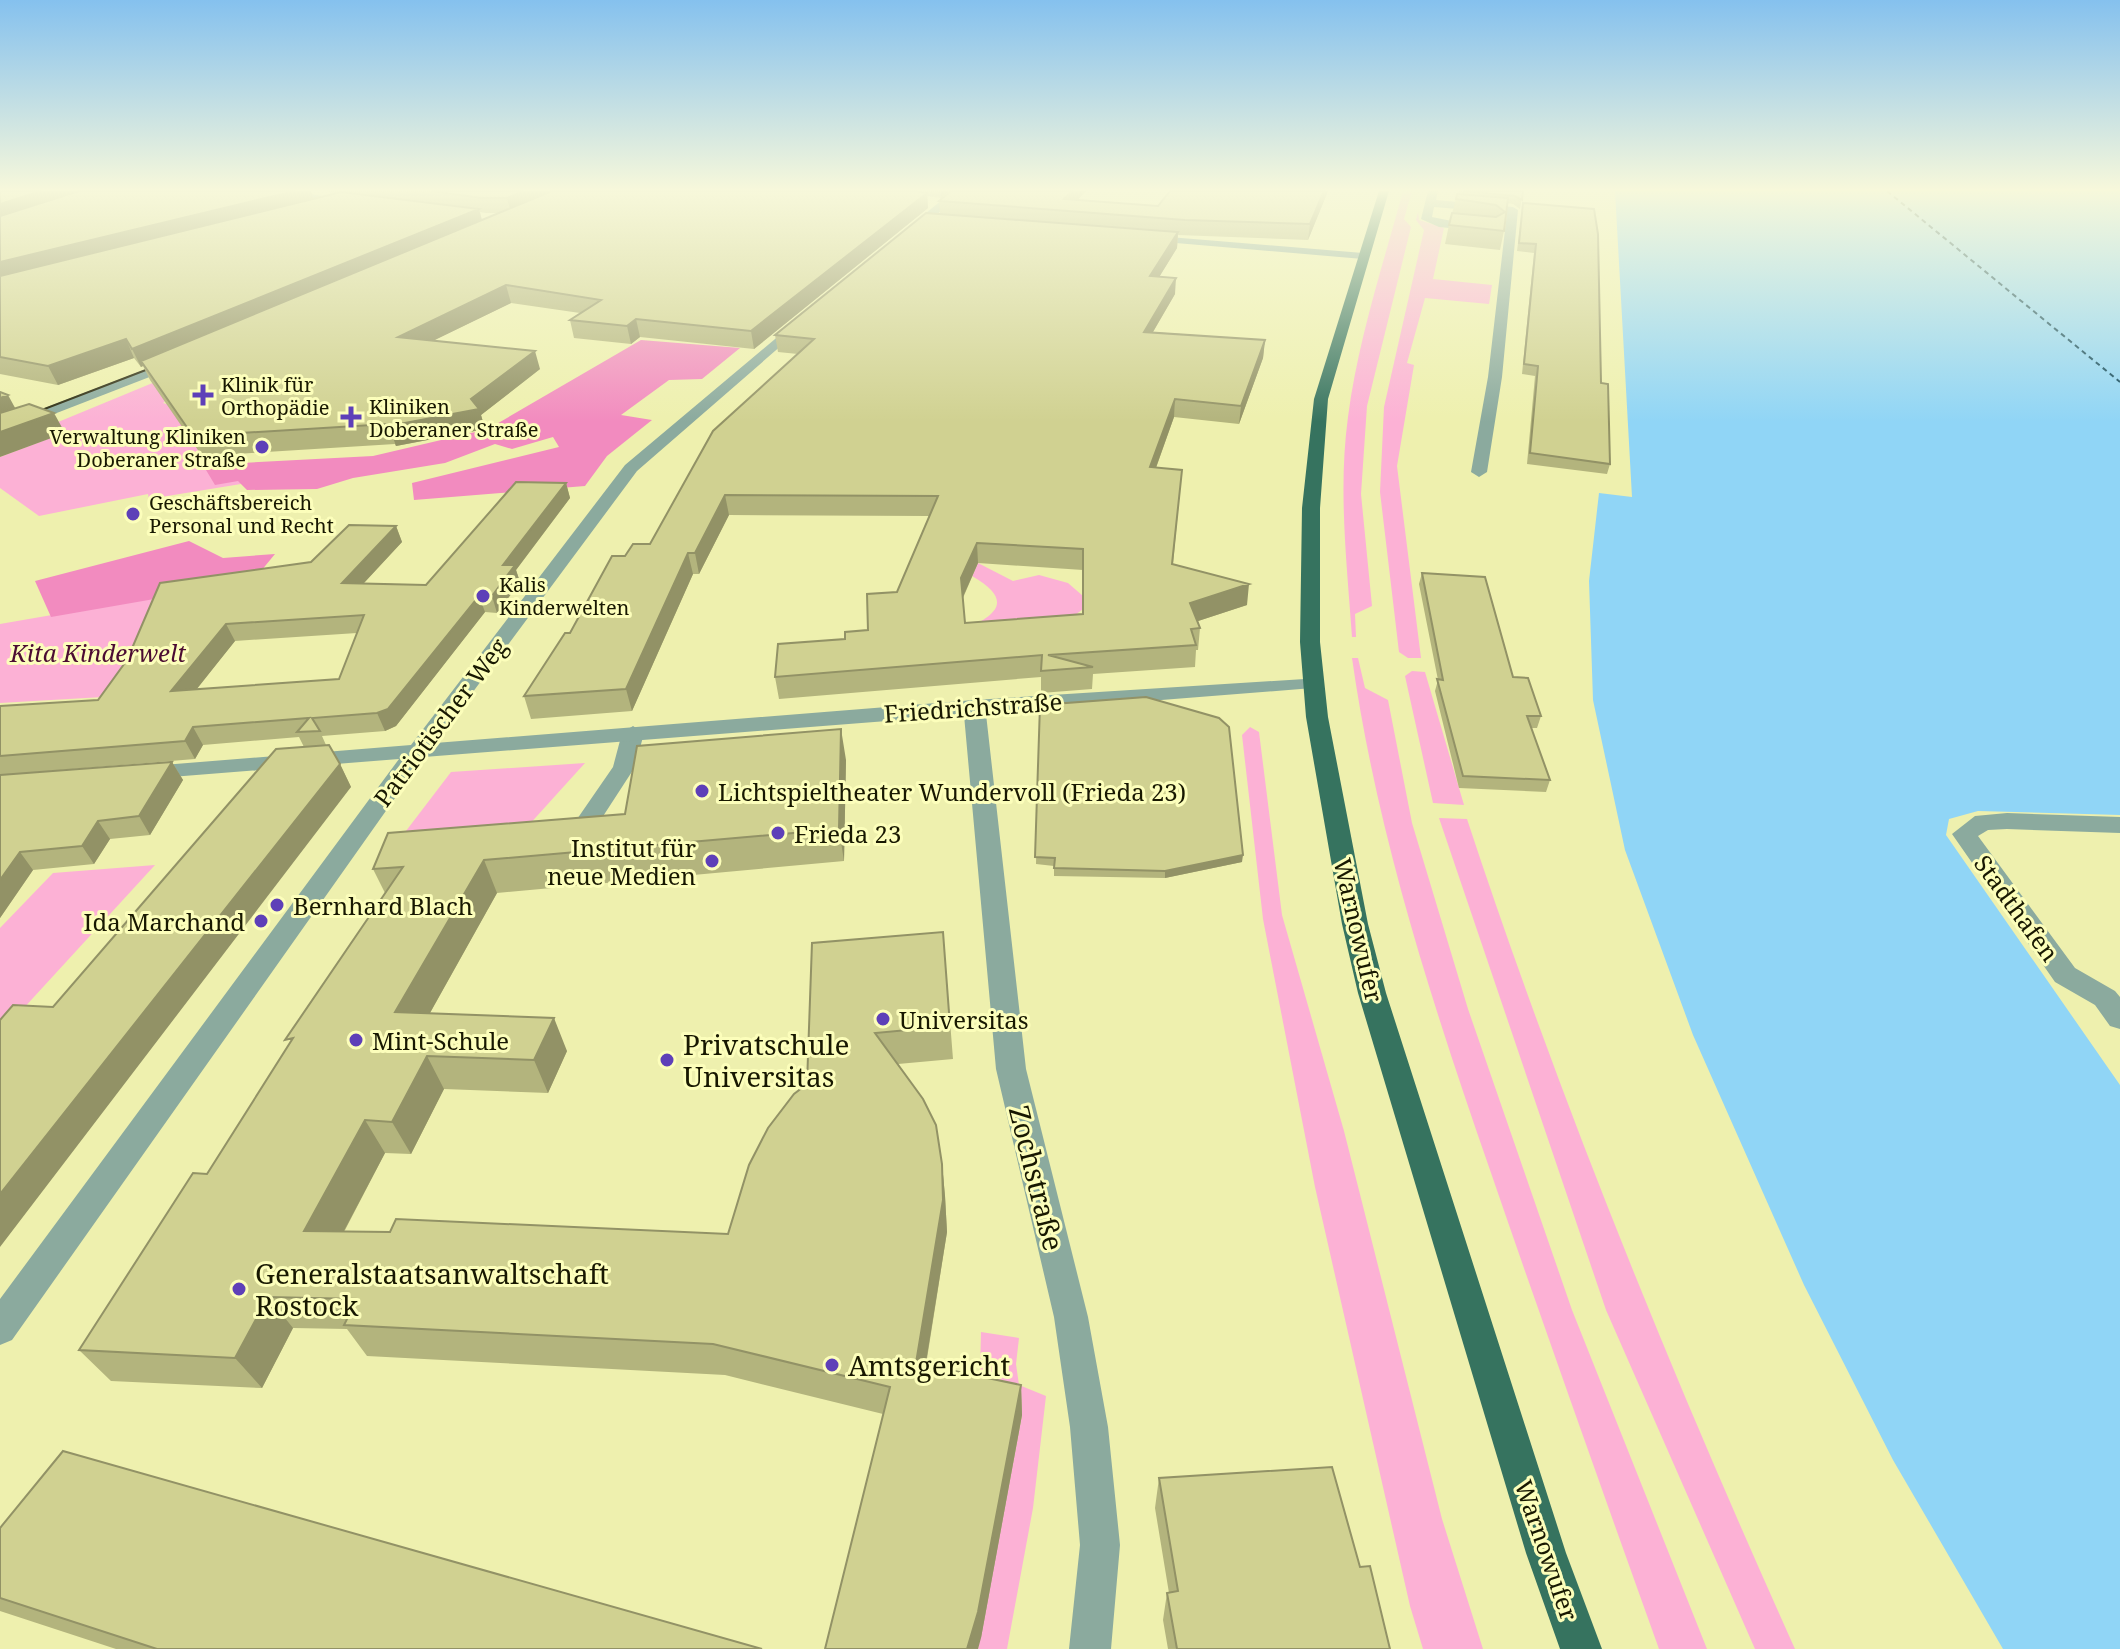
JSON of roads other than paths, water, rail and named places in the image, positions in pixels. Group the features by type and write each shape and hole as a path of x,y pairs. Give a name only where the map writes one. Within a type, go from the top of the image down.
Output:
{"main road":[{"name":"Warnowufer","path":"1359,268 1321,399 1311,508 1313,682 1355,924 1372,993 1546,1553 1581,1649"}],"street":[{"path":"1479,472 1495,377 1507,268"},
{"name":"Patriotischer Weg","path":"0,1328 418,750 631,468 819,307"},
{"path":"0,415 185,350 0,430"},
{"name":"Friedrichstraße","path":"123,774 1313,682"},
{"name":"Zochstraße","path":"974,706 1011,1069 1071,1317 1089,1427 1100,1545 1090,1649"},
{"path":"576,838 624,767 633,733"},
{"name":"Stadthafen","path":"2120,825 1983,822 1964,834 2065,975 2105,998 2120,1018"}],"water":[{"path":"1619,268 2120,268 2120,815 1978,811 1949,819 1946,835 2120,1085 2120,1649 2003,1649 1893,1460 1804,1285 1693,1035 1625,850 1593,700 1589,581 1599,493 1632,497"}],"tram line":[{"path":"0,426 164,363"}],"place":[{"name":"Klinik für Orthopädie","path":"203,395"},
{"name":"Kliniken Doberaner Straße","path":"351,417"},
{"name":"Verwaltung Kliniken Doberaner Straße","path":"262,447"},
{"name":"Geschäftsbereich Personal und Recht","path":"133,514"},
{"name":"Kalis Kinderwelten","path":"483,596"},
{"name":"Lichtspieltheater Wundervoll (Frieda 23)","path":"702,791"},
{"name":"Frieda 23","path":"778,833"},
{"name":"Institut für neue Medien","path":"712,861"},
{"name":"Bernhard Blach","path":"277,905"},
{"name":"Ida Marchand","path":"261,921"},
{"name":"Universitas","path":"883,1019"},
{"name":"Mint-Schule","path":"356,1040"},
{"name":"Privatschule Universitas","path":"667,1060"},
{"name":"Generalstaatsanwaltschaft Rostock","path":"239,1289"},
{"name":"Amtsgericht","path":"832,1365"}],"park label":[{"name":"Kita Kinderwelt","path":"98,652"}]}
